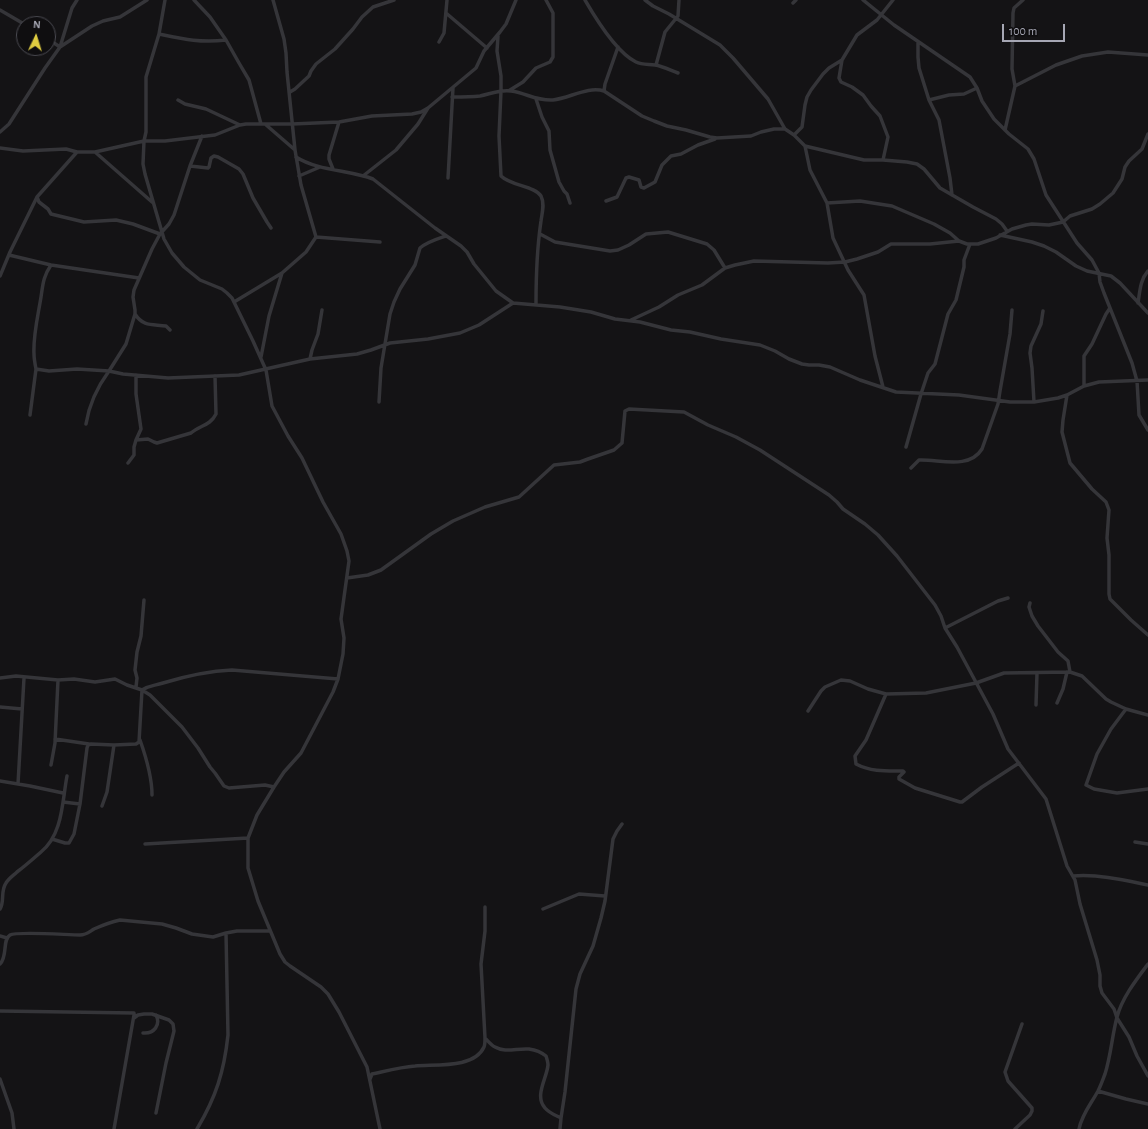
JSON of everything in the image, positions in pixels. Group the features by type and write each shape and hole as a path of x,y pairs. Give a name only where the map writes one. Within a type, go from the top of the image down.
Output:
{"street":[{"path":"0,132 9,124 60,47 72,8 77,0"},
{"path":"60,47 92,26 102,21 120,17 147,0"},
{"path":"165,0 159,34 146,77 146,132 144,141 144,169 161,233 167,246 184,267 200,280 222,289 234,302 266,370 270,400 274,411 302,458 323,502 341,534 348,551 349,561 341,619 344,638 343,654 338,679 333,692 301,753 284,772 257,815 248,838 248,868 258,901 280,954 285,962 321,987 328,994 339,1012 367,1067 380,1129"},
{"path":"194,0 210,17 226,40 249,80 263,124 295,150"},
{"path":"234,302 282,273 306,252 316,237 299,176 292,124 284,38 273,0"},
{"path":"290,92 309,76 316,64 335,49 372,6 394,0"},
{"path":"439,42 444,32 447,0"},
{"path":"0,148 22,151 66,149 78,152 95,152 144,141 215,135 240,125 339,122 372,116 422,112 476,68 481,56 506,24 516,0"},
{"path":"452,97 472,97 510,90 524,82 536,68 550,62 553,56 553,13 546,0"},
{"path":"585,0 609,36 627,55 638,63 656,65 678,73"},
{"path":"645,0 720,45 768,99 785,129 794,135 805,146 864,160 883,160 917,164 924,169 940,188 996,219 1007,231"},
{"path":"656,65 665,32 676,19 679,12 679,0"},
{"path":"863,0 918,43 970,77 989,112 1005,130 1028,149 1034,159 1046,195 1062,222 1077,243 1092,260 1099,273 1100,282 1132,363 1137,381 1139,415 1148,430"},
{"path":"883,160 888,137 880,116 863,95 852,87 841,82 839,78 842,60 857,35 877,20 893,0"},
{"path":"1005,130 1015,86 1012,69 1012,13 1014,8 1023,0"},
{"path":"0,10 16,19"},
{"path":"446,13 487,48"},
{"path":"159,34 195,41 212,42 226,40"},
{"path":"498,35 497,51 501,76 499,136 501,176 507,181 533,190 541,196 543,205 537,256 536,304"},
{"path":"918,43 919,68 929,100 939,120 952,195"},
{"path":"56,45 60,47"},
{"path":"604,91 618,47"},
{"path":"1015,86 1056,65 1082,56 1108,52 1148,55"},
{"path":"794,135 802,128 805,105 811,90 830,68 842,60"},
{"path":"448,178 453,88"},
{"path":"929,100 949,95 964,94 977,88"},
{"path":"510,90 543,100 560,99 591,90 604,91 642,116 667,126 716,138 751,136 774,129 785,129"},
{"path":"536,99 542,117 549,131 550,150 559,182 567,194 570,203"},
{"path":"178,100 185,104 206,109 240,125"},
{"path":"363,176 396,150 418,124 428,108"},
{"path":"333,169 329,155 339,122"},
{"path":"630,320 659,307 678,295 702,285 725,268 735,265 754,261 845,262 878,252 891,244 930,244 959,241 970,244 978,244 1007,231 1026,225 1062,222 1070,216 1096,206 1113,193 1122,179 1125,167 1142,148 1148,134"},
{"path":"86,424 89,410 102,382 126,344 135,314 133,297 134,290 161,233 169,224 174,215 190,166 202,136"},
{"path":"606,201 616,197 626,178 629,177 639,180 641,187 644,188 655,182 662,165 668,158 682,154 698,145 716,138"},
{"path":"805,146 810,170 827,203 833,238 848,270 864,295 875,356 883,387"},
{"path":"0,276 8,255 37,196 78,152"},
{"path":"95,152 153,203"},
{"path":"190,166 208,168 211,158 215,156 239,169 243,174 253,198 271,228"},
{"path":"296,157 300,160 320,167 373,179 440,232 461,246 496,291 513,302 591,312 615,319 630,320 671,330 760,345 802,364 830,367 841,373 896,392 1034,402 1067,396 1084,386 1098,382 1148,380"},
{"path":"299,176 320,167"},
{"path":"37,196 39,202 52,214 84,222 116,220 161,233"},
{"path":"827,203 860,202 892,206 934,224 950,233 959,241"},
{"path":"438,239 440,232"},
{"path":"540,234 555,242 592,247 606,251 618,250 646,234 668,232 707,244 714,250 725,268"},
{"path":"1000,235 1044,246 1056,252 1076,266 1087,271 1111,276 1120,283 1148,313"},
{"path":"379,402 381,368 390,314 394,302 415,265 420,248 446,236"},
{"path":"316,237 380,242"},
{"path":"906,447 928,373 935,364 948,314 956,300 964,267 964,260 970,244"},
{"path":"8,255 51,265 139,278"},
{"path":"30,415 36,369 34,346 37,319 43,282 51,265"},
{"path":"1138,303 1141,285 1144,276 1148,271"},
{"path":"261,357 269,316 282,273"},
{"path":"36,369 49,371 77,369 109,371 168,378 239,375 310,359 357,354 385,344 460,333 479,325 513,302"},
{"path":"1084,386 1084,356 1092,344 1110,308"},
{"path":"310,359 318,334 322,310"},
{"path":"911,468 919,460 958,462 979,454 999,400 1010,334 1012,310"},
{"path":"1034,402 1030,353 1031,346 1041,324 1043,311"},
{"path":"135,314 142,322 146,324 166,326 170,330"},
{"path":"128,464 134,455 134,446 141,429 136,394 136,375"},
{"path":"136,440 148,439 157,443 188,434 211,421 216,414 215,376"},
{"path":"1067,396 1062,432 1070,463 1092,489 1106,502 1109,510 1108,538 1110,599 1148,636"},
{"path":"346,578 368,575 381,570 431,534 453,521 485,507 519,497 554,466 580,462 614,450 622,443 625,411 629,408 681,411 760,450 829,495 843,509 866,524 878,535 927,594 941,616 945,628 957,646 1008,749 1046,799 1067,866 1076,880 1080,904 1097,960 1102,993 1114,1009 1117,1018 1148,1076"},
{"path":"945,628 998,601 1008,598"},
{"path":"136,687 136,652 141,636 144,600"},
{"path":"1030,603 1029,607 1032,616 1038,626 1058,652 1068,661 1068,672 1057,703"},
{"path":"142,690 150,686 186,676 215,671 232,670 338,679"},
{"path":"808,712 825,687 841,680 850,681 868,689 886,694 926,693 976,683 1004,673 1068,672 1082,676 1106,699 1126,709 1148,715"},
{"path":"1036,705 1037,673"},
{"path":"0,678 16,676 24,678 58,680 74,679 95,682 115,679 136,687 150,696 182,727 224,786 229,788 265,785 274,787"},
{"path":"18,784 24,678"},
{"path":"52,765 58,680"},
{"path":"142,690 140,740 145,754 151,782 152,795"},
{"path":"886,694 866,740 855,756 856,764 863,768 882,771 903,771 904,772 899,779 915,788 962,802 1019,763"},
{"path":"0,706 22,709"},
{"path":"1126,709 1111,729 1097,754 1086,785 1094,789 1117,793 1148,790"},
{"path":"55,739 91,744 114,745 136,744 140,740"},
{"path":"52,839 69,843 74,834 80,804 87,748 88,745 91,744"},
{"path":"102,806 107,792 114,745"},
{"path":"0,909 2,905 2,890 8,880 47,847 52,839 62,813 62,802 67,776"},
{"path":"0,781 64,794"},
{"path":"62,802 80,804"},
{"path":"560,1129 566,1092 576,989 580,974 593,946 601,918 613,839 622,824"},
{"path":"145,844 248,838"},
{"path":"1135,842 1148,844"},
{"path":"1073,876 1117,878 1148,886"},
{"path":"543,909 579,894 605,896"},
{"path":"370,1080 372,1074 407,1067 458,1064 472,1059 479,1054 484,1047 485,1038 481,964 485,931 485,907"},
{"path":"0,964 3,961 7,938 10,935 25,933 86,935 114,921 120,920 162,924 198,936 213,937 242,930 270,931"},
{"path":"197,1129 215,1094 221,1074 227,1043 226,933"},
{"path":"0,936 7,938"},
{"path":"1079,1129 1082,1119 1098,1090 1105,1073 1110,1056 1117,1018 1124,1000 1148,964"},
{"path":"0,1011 131,1012 134,1014 114,1129"},
{"path":"134,1018 138,1015 144,1014 156,1015 169,1020 173,1024 174,1031 156,1114"},
{"path":"143,1033 151,1033 157,1027 158,1019 156,1015"},
{"path":"1015,1129 1030,1115 1032,1111 1032,1108 1008,1080 1005,1072 1022,1024"},
{"path":"485,1038 495,1047 502,1050 510,1051 530,1049 539,1051 546,1056 548,1065 540,1100 548,1112 561,1118"},
{"path":"0,1079 12,1113 14,1129"},
{"path":"1098,1090 1148,1104"}]}
